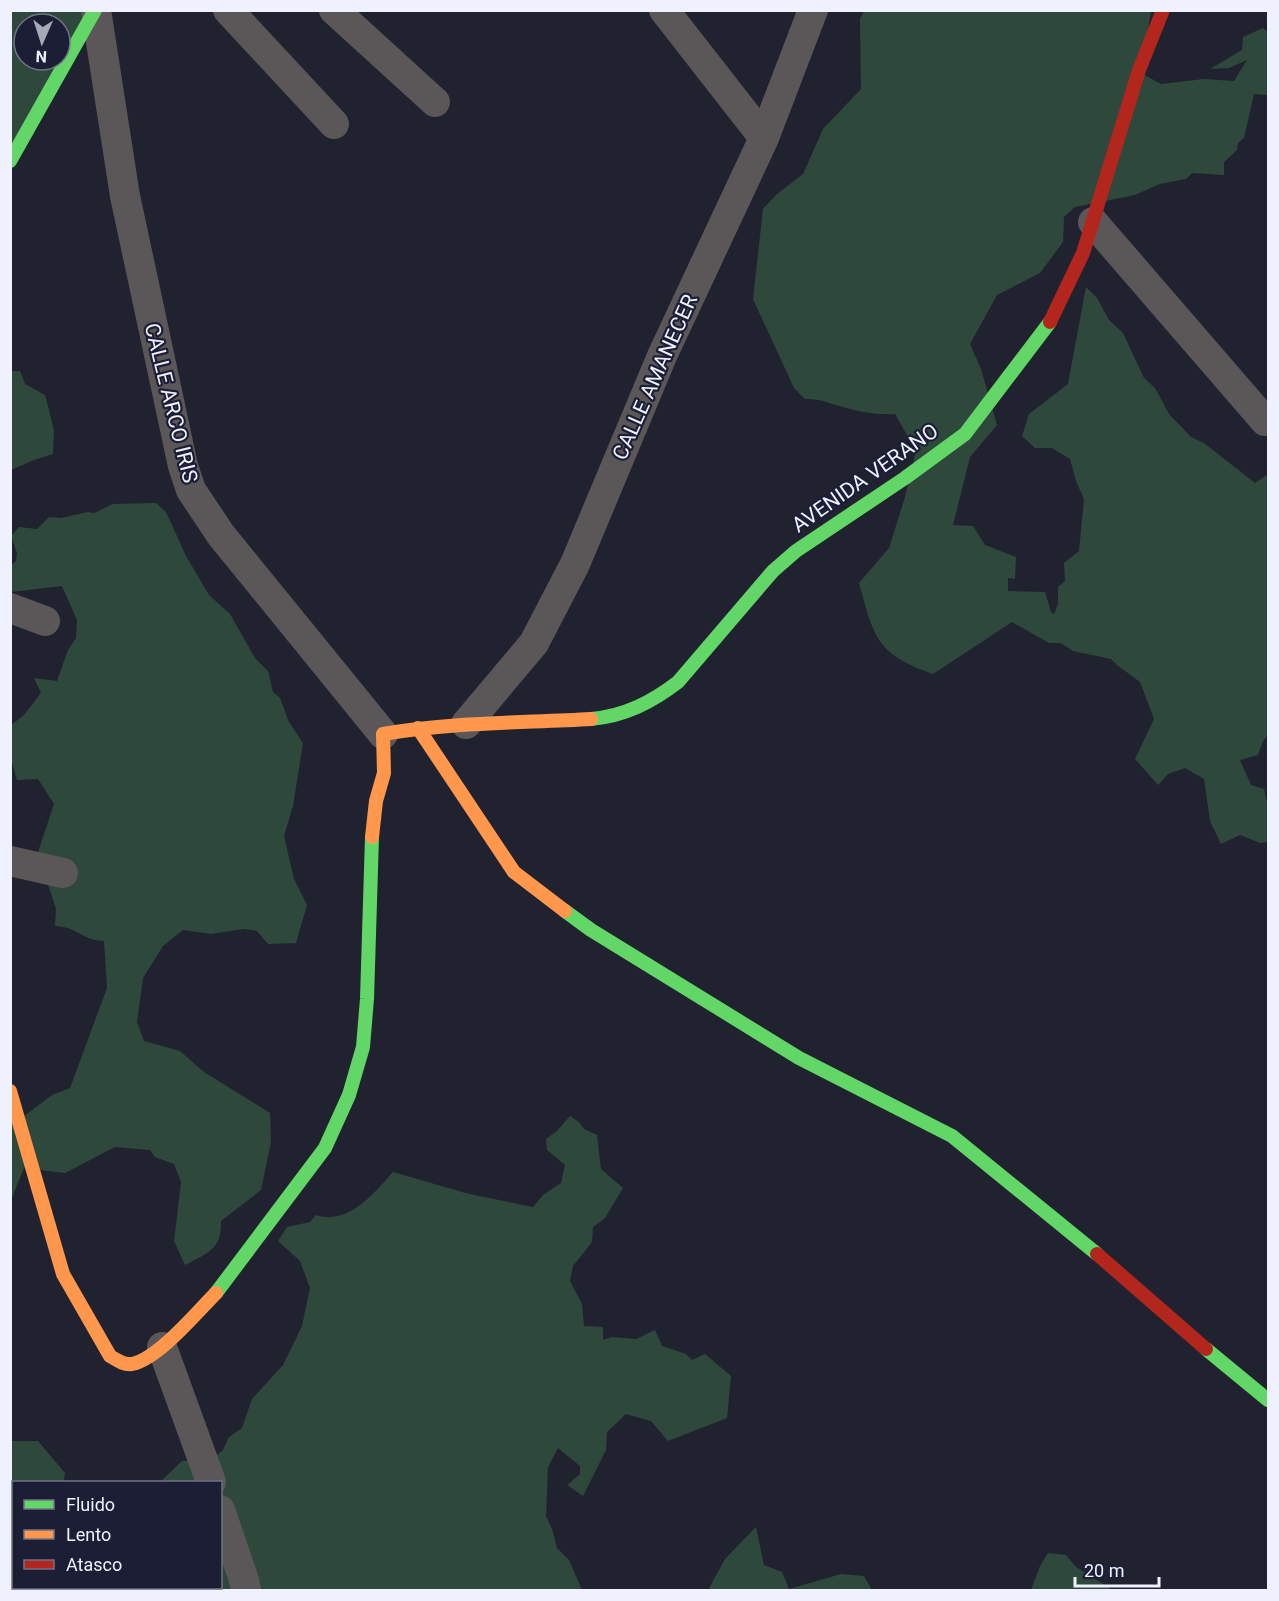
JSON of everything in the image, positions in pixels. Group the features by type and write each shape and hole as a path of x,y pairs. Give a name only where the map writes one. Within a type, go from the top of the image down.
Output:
{"street":[{"path":"10,161 95,10"},
{"name":"CALLE ARCO IRIS","path":"95,10 125,196 183,466 191,490 221,535 383,734"},
{"path":"228,10 334,124"},
{"path":"334,10 435,102"},
{"path":"664,10 764,138"},
{"name":"CALLE AMANECER","path":"466,724 534,643 574,564 662,356 764,138 813,10"},
{"name":"AVENIDA VERANO","path":"383,734 466,724 594,719 618,715 639,707 678,682 773,571 788,558 965,434 1052,319 1083,253 1139,70 1164,10"},
{"path":"1093,222 1265,421"},
{"path":"10,608 45,621"},
{"path":"418,728 514,872 591,930 799,1058 952,1136 1127,1279 1222,1364 1269,1400"},
{"path":"10,1091 63,1274 110,1356 121,1363 131,1364 144,1359 162,1347 220,1289 325,1148 349,1095 363,1047 367,999 372,830 376,801 384,773 383,734"},
{"path":"10,861 63,873"},
{"path":"162,1347 211,1481"},
{"path":"222,1516 246,1590"}],"green space":[{"path":"11,11 92,11 72,46 72,12 12,12 12,72 57,72 11,153"},
{"path":"864,11 1151,11 1141,73 1161,84 1204,79 1234,81 1247,60 1229,68 1210,69 1242,50 1243,37 1263,28 1268,32 1268,95 1254,94 1244,138 1238,143 1237,150 1224,162 1224,175 1192,173 1186,179 1160,184 1135,195 1075,207 1064,217 1063,242 1040,273 997,295 970,344 981,369 997,425 970,457 953,525 973,526 985,545 1016,557 1015,579 1008,578 1008,591 1045,592 1051,612 1054,614 1058,604 1058,587 1065,581 1064,563 1079,551 1084,499 1070,459 1052,448 1035,448 1022,436 1029,414 1068,384 1086,287 1097,298 1109,320 1123,333 1144,378 1155,388 1169,414 1191,437 1204,443 1255,483 1268,474 1268,735 1258,755 1240,760 1251,785 1264,789 1268,807 1268,842 1260,843 1240,835 1221,844 1210,821 1204,779 1185,768 1168,774 1158,785 1135,759 1154,719 1140,682 1111,659 1073,651 1061,643 1049,643 1012,622 933,674 892,654 882,644 874,630 859,583 889,548 916,451 895,414 862,412 821,400 805,399 794,388 753,299 763,209 776,195 803,174 823,129 861,89 860,19"},
{"path":"11,371 20,371 25,384 45,395 54,430 53,454 11,470"},
{"path":"156,503 166,512 186,556 209,595 230,614 255,658 268,671 273,692 280,698 289,722 303,743 293,806 284,836 294,879 307,905 296,943 268,944 257,931 243,929 211,934 183,930 163,946 143,978 137,1022 144,1041 180,1051 204,1072 270,1113 271,1142 261,1190 221,1221 219,1238 212,1249 185,1265 174,1241 181,1182 174,1164 155,1157 150,1150 115,1147 65,1173 24,1168 11,1200 11,1126 52,1095 70,1088 107,988 104,941 90,939 69,928 55,926 56,909 45,875 36,858 54,804 38,779 17,780 11,760 11,725 24,715 41,693 34,678 57,681 68,650 76,638 77,620 62,586 11,592 11,565 16,561 17,553 11,536 19,527 37,529 49,517 61,518 88,512 94,513 113,504"},
{"path":"570,1116 584,1129 597,1135 601,1169 623,1188 605,1218 593,1227 592,1242 573,1266 570,1281 582,1304 584,1326 603,1327 603,1340 612,1337 636,1339 655,1330 662,1346 686,1354 692,1360 705,1354 731,1376 727,1418 668,1441 651,1421 626,1414 607,1432 606,1450 583,1496 567,1485 580,1474 580,1466 558,1448 548,1467 546,1516 557,1548 569,1560 582,1590 11,1590 10,1441 38,1441 65,1473 64,1480 67,1481 12,1481 12,1589 222,1589 222,1481 161,1481 182,1461 213,1459 223,1450 229,1437 242,1428 252,1399 283,1365 302,1326 310,1288 300,1261 278,1241 287,1227 310,1222 316,1215 329,1217 349,1212 366,1200 393,1172 469,1194 533,1207 543,1195 561,1183 565,1165 547,1150 546,1139 557,1131"},
{"path":"756,1527 764,1565 782,1572 789,1589 841,1574 864,1576 872,1590 708,1590 725,1559"},
{"path":"1048,1553 1066,1555 1076,1567 1113,1590 1031,1590 1040,1566"}],"traffic: fast":[{"path":"10,161 95,10"},
{"path":"591,719 615,715 638,707 678,682 773,571 796,551 905,478 965,434 1050,322"},
{"path":"216,1293 325,1148 349,1095 363,1047 367,999 372,837"},
{"path":"565,911 591,930 799,1058 952,1136 1097,1254"},
{"path":"1206,1349 1268,1400"}],"traffic: slow":[{"path":"372,837 376,801 384,773 383,734 461,725 591,719"},
{"path":"418,728 514,872 565,911"},
{"path":"10,1091 63,1274 110,1356 126,1364 142,1360 177,1334 216,1293"}],"traffic: jam":[{"path":"1050,322 1083,253 1139,70 1163,10"},
{"path":"1097,1254 1206,1349"}]}
